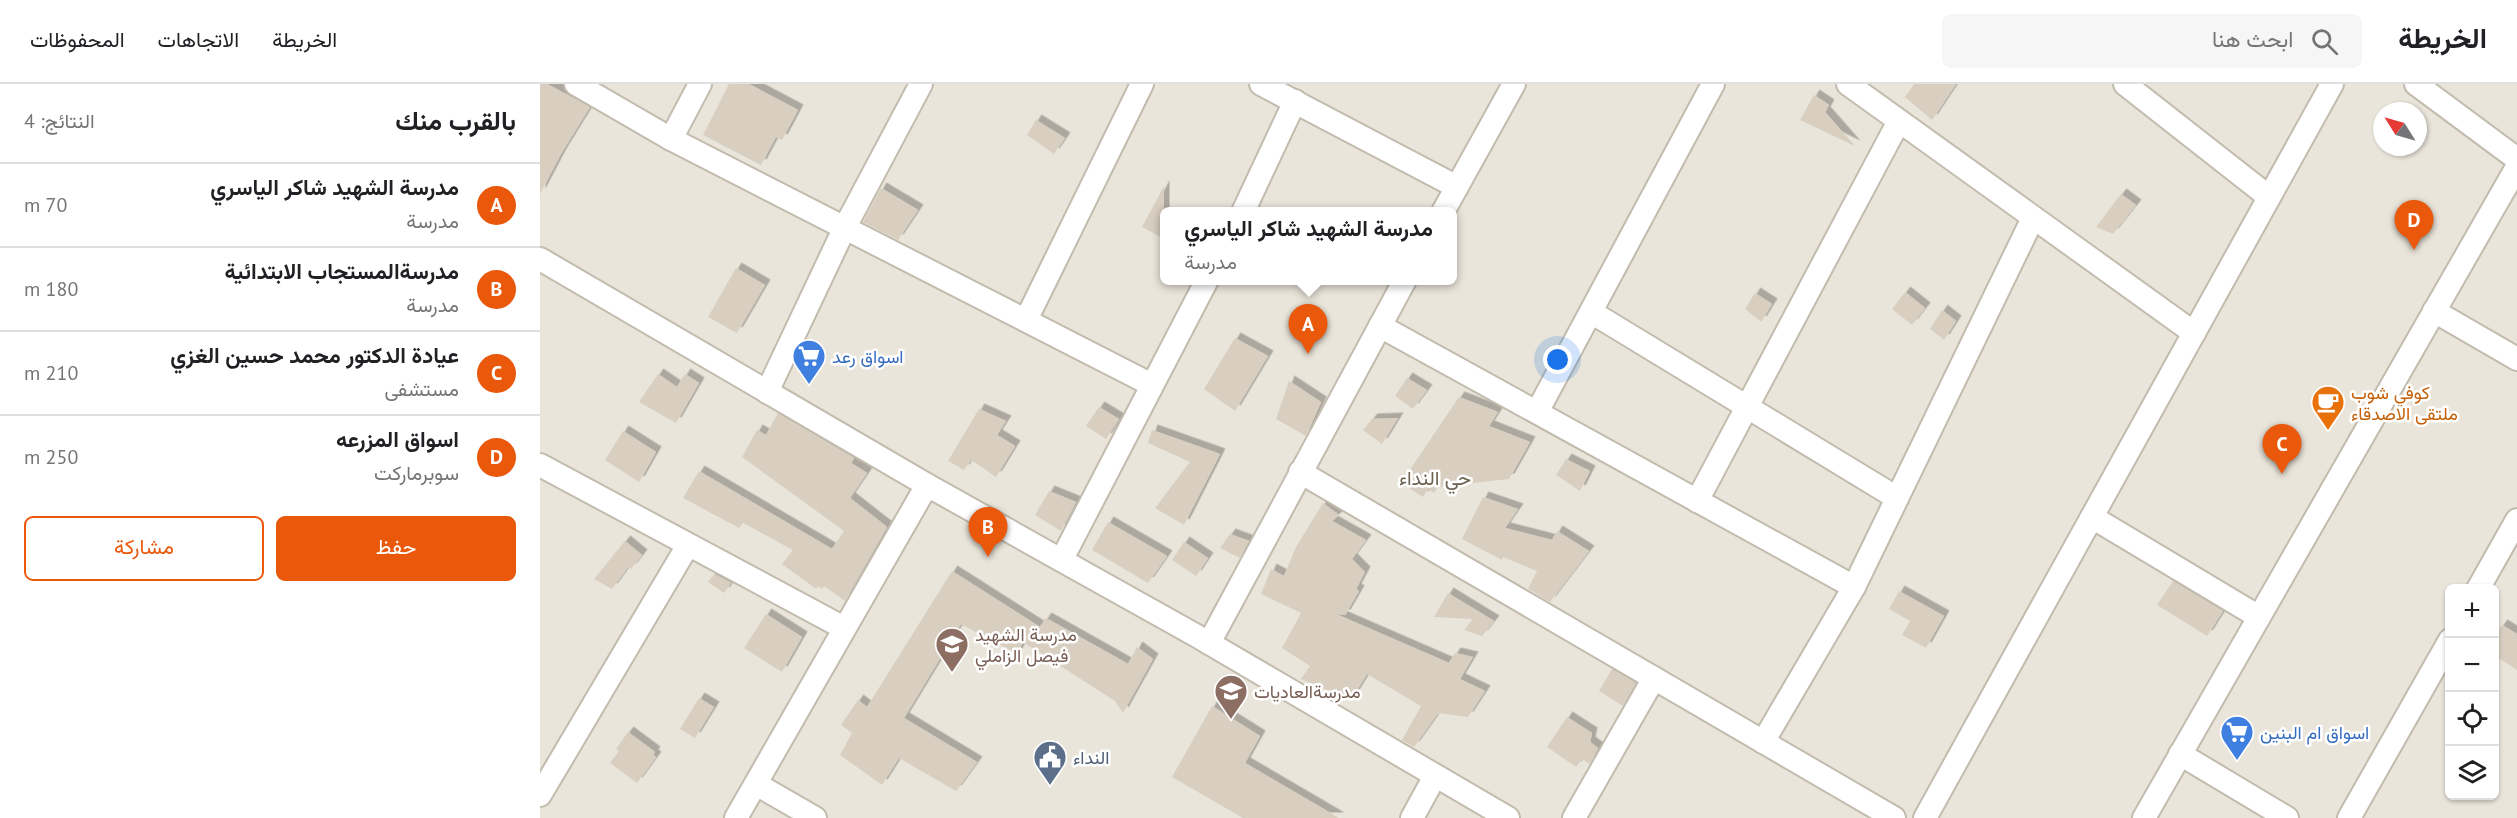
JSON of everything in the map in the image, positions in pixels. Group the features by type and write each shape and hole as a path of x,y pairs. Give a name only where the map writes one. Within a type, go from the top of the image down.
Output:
{"street":[{"path":"576,84 671,139 1152,385"},
{"path":"671,139 700,84"},
{"path":"767,392 845,227 921,84"},
{"path":"1026,320 1142,84"},
{"path":"1261,84 1456,186"},
{"path":"1446,207 1514,84"},
{"path":"1537,412 1713,84"},
{"path":"1848,84 2194,333"},
{"path":"2125,84 2269,197"},
{"path":"1924,818 2332,84"},
{"path":"2416,84 2517,159"},
{"path":"1245,207 1295,101"},
{"path":"1697,501 1899,121"},
{"path":"2144,818 2517,167"},
{"path":"1763,742 1854,587 2033,218"},
{"path":"540,259 927,485 1209,643 1508,818"},
{"path":"1062,559 1204,285"},
{"path":"1209,643 1402,285"},
{"path":"1591,312 1897,498"},
{"path":"2434,312 2517,359"},
{"path":"1380,326 1854,587"},
{"path":"540,465 844,628"},
{"path":"1300,472 1894,818"},
{"path":"736,818 927,485"},
{"path":"2092,517 2259,617"},
{"path":"2481,584 2511,545 2517,520"},
{"path":"540,795 548,765 688,545"},
{"path":"2349,818 2445,649"},
{"path":"1574,818 1654,678"},
{"path":"2180,754 2287,818"},
{"path":"1412,818 1435,776"},
{"path":"756,784 815,818"}],"shaded area":[{"path":"540,84 2517,84 2517,818 540,818"}],"building":[{"path":"540,84 547,84 590,107 540,194"},
{"path":"729,84 749,84 798,110 782,140 776,137 761,165 703,135"},
{"path":"1914,84 1956,84 1932,120 1905,97"},
{"path":"1814,95 1829,105 1825,112 1855,146 1800,120"},
{"path":"1036,120 1065,138 1054,154 1027,135"},
{"path":"1164,186 1164,207 1160,207 1160,237 1142,227"},
{"path":"881,188 918,210 898,240 863,222"},
{"path":"2121,194 2136,205 2113,234 2096,227"},
{"path":"736,268 765,285 737,333 708,317"},
{"path":"1905,292 1925,308 1912,325 1892,309"},
{"path":"1755,293 1772,304 1761,322 1745,309"},
{"path":"1942,310 1956,321 1944,340 1930,329"},
{"path":"1235,338 1268,356 1235,411 1204,389"},
{"path":"658,374 677,387 685,374 699,383 676,423 639,402"},
{"path":"1407,378 1427,390 1413,409 1395,396"},
{"path":"1289,381 1321,402 1306,436 1276,419"},
{"path":"1459,397 1498,412 1489,426 1530,442 1509,479 1438,487 1434,493 1428,489 1423,497 1401,483"},
{"path":"1099,407 1119,419 1106,439 1086,426"},
{"path":"979,409 1006,421 997,435 1015,446 996,477 971,460 964,470 948,461"},
{"path":"778,413 854,458 851,463 867,473 850,498 887,527 845,601 824,586 822,589 818,586 816,589 782,564 793,550 743,523 739,528 683,498 699,471 832,549 844,531 742,457 757,430 766,435"},
{"path":"1398,418 1382,444 1363,430 1372,419"},
{"path":"1152,430 1220,454 1184,525 1155,508 1190,462 1148,443"},
{"path":"623,431 656,452 639,482 605,460"},
{"path":"1566,459 1590,471 1580,491 1556,475"},
{"path":"1049,491 1076,502 1061,531 1035,515"},
{"path":"1483,497 1518,509 1505,528 1552,540 1557,531 1589,551 1550,602 1528,589 1537,571 1503,557 1502,560 1462,539"},
{"path":"1323,503 1339,515 1332,521 1366,540 1352,559 1365,572 1356,589 1359,591 1345,615 1336,614 1449,663 1455,653 1473,657 1460,679 1485,691 1468,717 1438,713 1414,747 1402,740 1421,706 1367,674 1351,700 1301,679 1310,666 1282,648 1301,613 1261,594 1271,569 1284,576 1296,547"},
{"path":"1108,522 1167,556 1148,583 1092,550"},
{"path":"1230,534 1249,541 1240,558 1220,548"},
{"path":"625,541 642,555 631,569 628,567 612,589 594,579"},
{"path":"1184,542 1208,558 1196,576 1172,560"},
{"path":"952,571 1040,627 1046,618 1128,664 1137,647 1153,659 1123,713 1115,701 1023,642 1017,654 961,624 904,718 977,762 956,791 899,758 882,785 840,755 852,733 841,725 858,700 867,707"},
{"path":"714,574 731,583 724,593 708,582"},
{"path":"2173,581 2223,611 2207,636 2157,605"},
{"path":"1899,591 1944,616 1926,648 1902,635 1910,621 1889,609"},
{"path":"1448,593 1494,621 1482,636 1464,630 1473,619 1434,617"},
{"path":"766,614 802,637 782,672 744,648"},
{"path":"2502,625 2517,634 2517,670 2499,658 2499,629"},
{"path":"1612,669 1636,683 1623,706 1599,691"},
{"path":"699,698 714,707 695,738 680,729"},
{"path":"1212,706 1260,736 1245,763 1339,818 1243,818 1172,777"},
{"path":"1567,717 1592,733 1590,742 1598,748 1590,764 1582,759 1576,767 1547,747"},
{"path":"628,732 655,752 653,755 656,757 637,783 610,763 619,751 616,749"}],"place":[{"name":"اسواق المزرعه","path":"2414,250"},
{"name":"مدرسة الشهيد شاكر الياسري","path":"1308,354"},
{"name":"اسواق رعد","path":"809,385"},
{"name":"كوفي شوب ملتقى الاصدقاء","path":"2328,431"},
{"name":"عيادة الدكتور محمد حسين الغزي","path":"2282,474"},
{"name":"مدرسةالمستجاب الابتدائية","path":"988,557"},
{"name":"مدرسة الشهيد فيصل الزاملي","path":"952,673"},
{"name":"مدرسةالعاديات","path":"1231,720"},
{"name":"اسواق ام البنين","path":"2237,761"},
{"name":"النداء","path":"1050,786"}],"district":[{"name":"حي النداء","path":"1435,478"}]}
